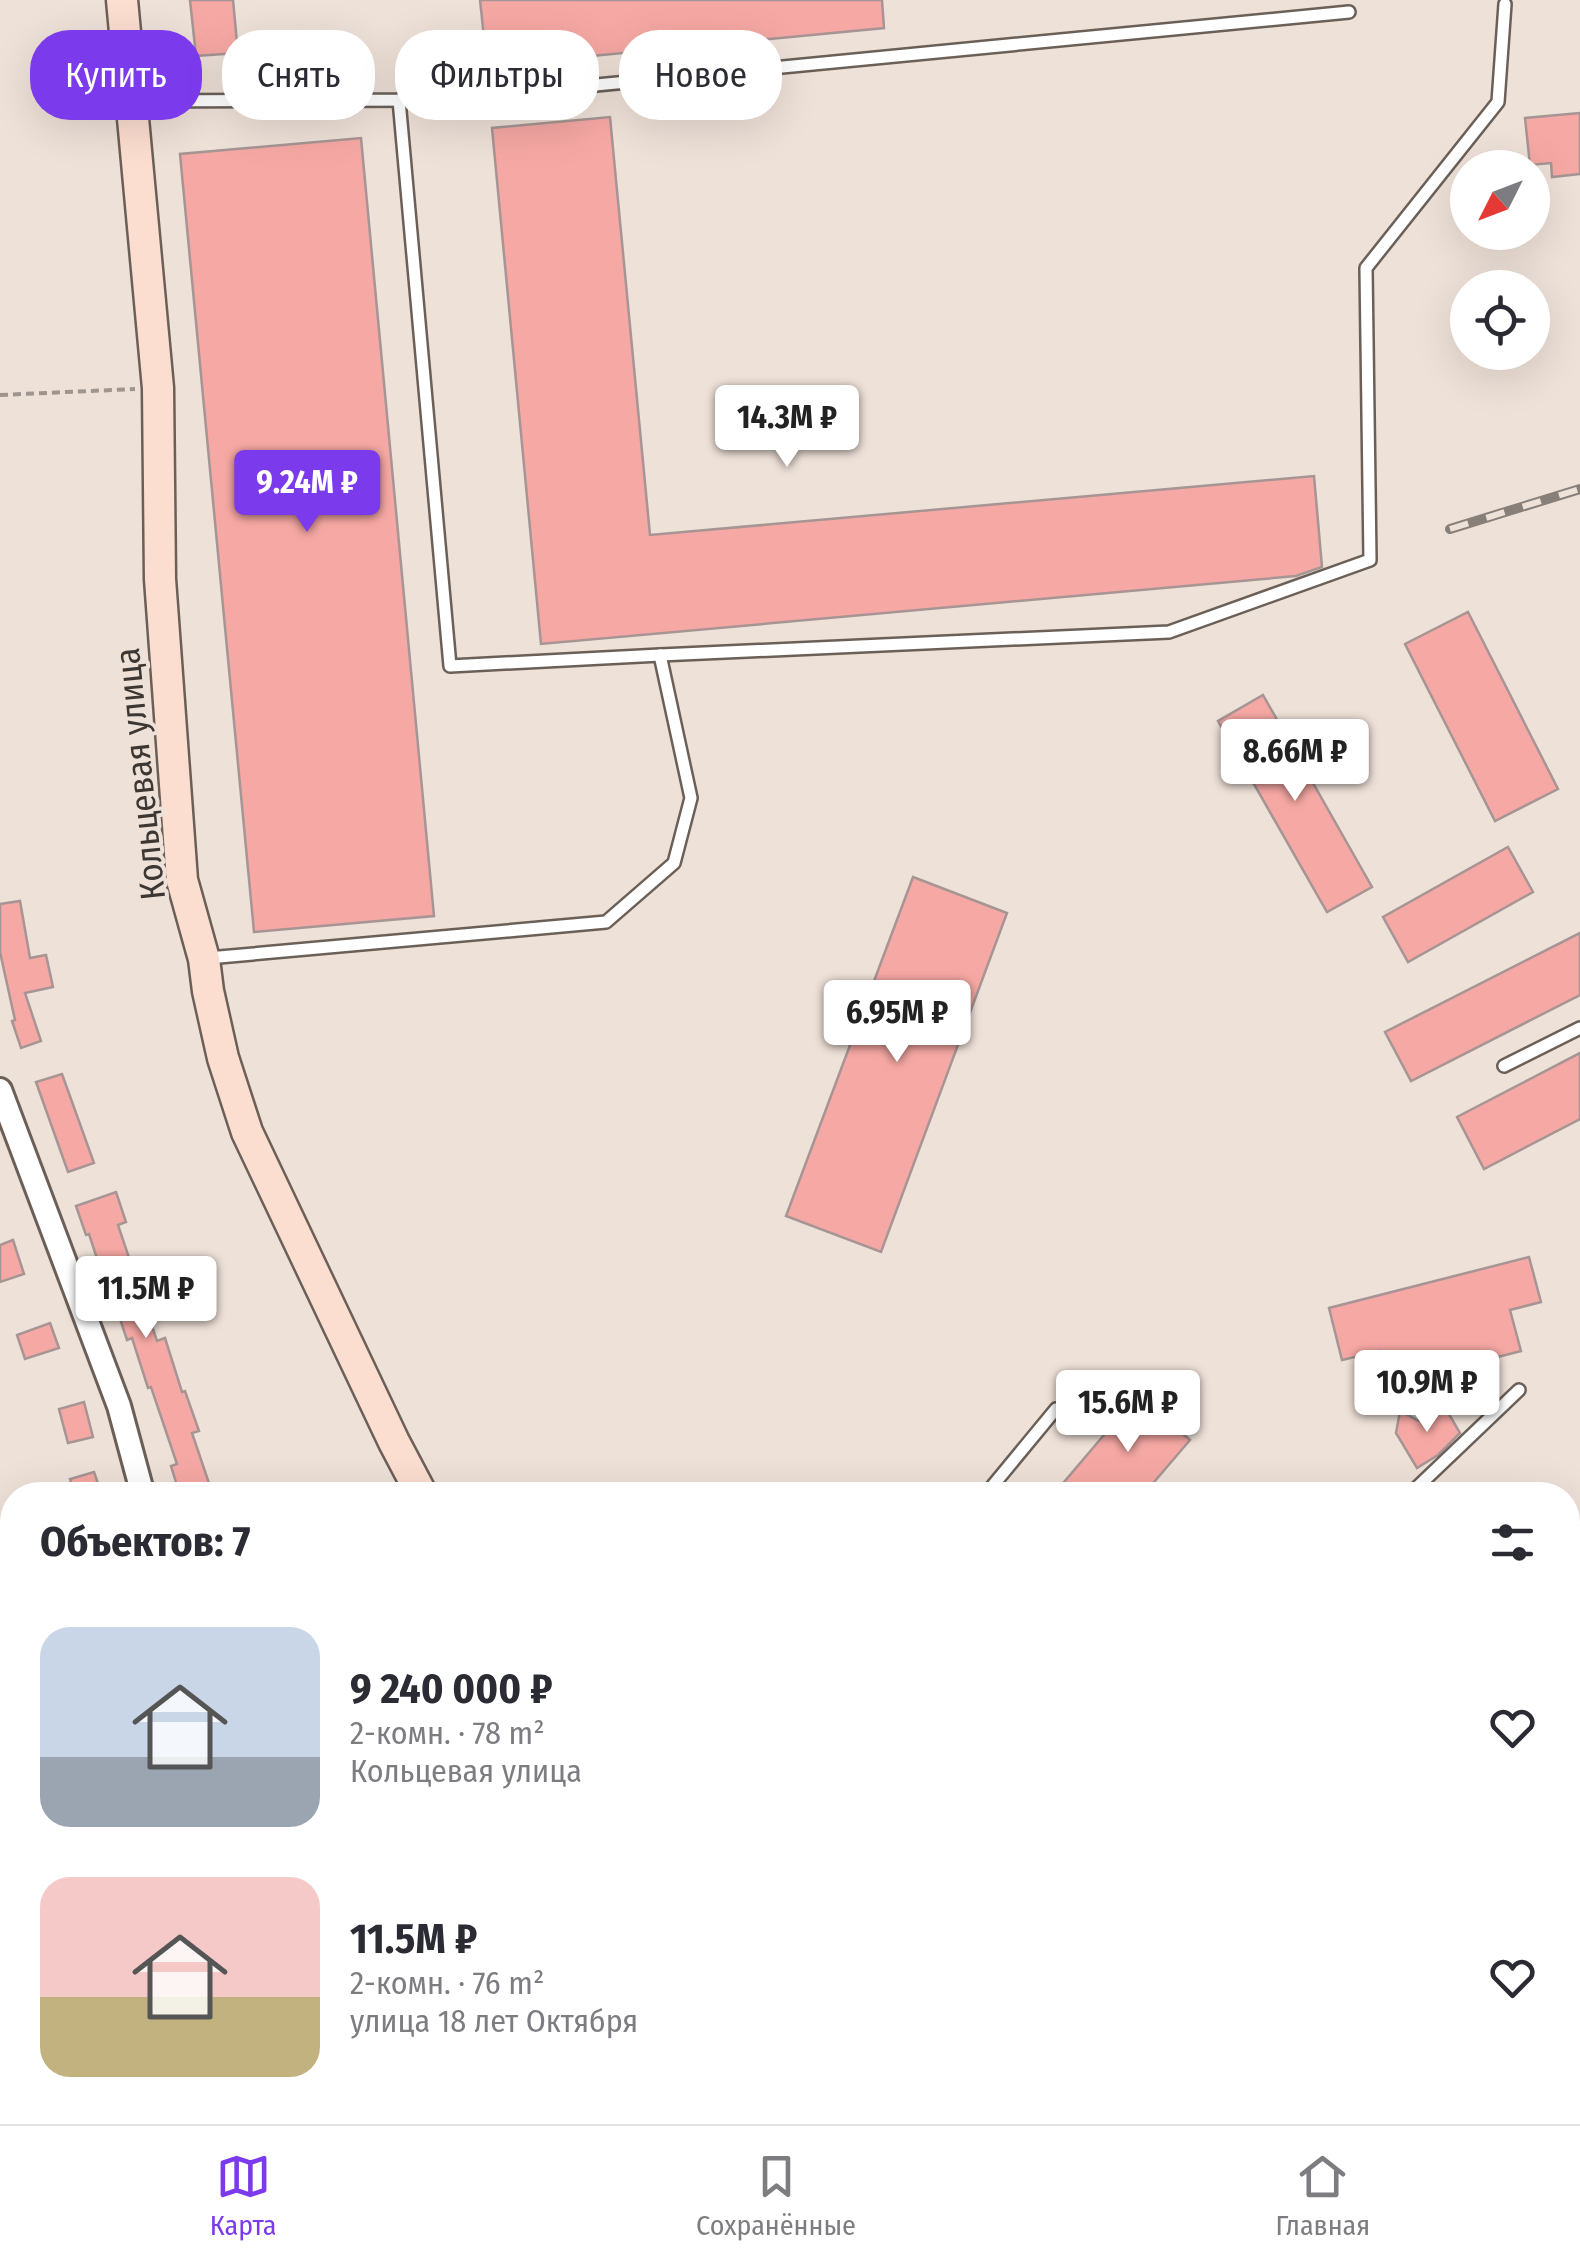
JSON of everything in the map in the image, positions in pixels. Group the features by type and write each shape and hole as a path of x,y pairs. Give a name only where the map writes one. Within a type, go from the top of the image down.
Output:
{"street":[{"name":"Кольцевая улица","path":"122,0 125,30"},
{"name":"Кольцевая улица","path":"133,120 158,388 160,580 182,880 204,959 224,1058 247,1132 415,1482"},
{"path":"0,1090 119,1406 139,1482"}],"lane":[{"path":"400,120 450,666 1169,632 1370,560 1366,268 1498,102 1505,4"},
{"path":"599,85 1348,12"},
{"path":"202,100 395,100"},
{"path":"204,959 606,922 674,863 691,798 660,655"},
{"path":"1504,1066 1580,1028"},
{"path":"1422,1482 1518,1390"},
{"path":"996,1482 1056,1408"}],"path":[{"path":"0,394 158,388"}],"building":[{"path":"190,0 233,0 236,30 222,30 222,54 202,56 202,30 193,30"},
{"path":"480,0 882,0 884,28 782,38 782,30 619,30 619,53 599,55 599,30 483,30"},
{"path":"1580,113 1580,174 1552,177 1550,150 1528,150 1525,118"},
{"path":"610,117 650,535 1314,476 1322,567 1296,576 541,644 492,128"},
{"path":"361,138 434,916 254,932 180,154"},
{"path":"1468,612 1558,789 1495,821 1405,644"},
{"path":"1263,695 1372,887 1327,912 1218,721"},
{"path":"1508,847 1533,892 1408,962 1383,917"},
{"path":"913,877 1007,913 881,1252 786,1216"},
{"path":"20,901 30,958 46,955 53,987 25,993 41,1041 21,1048 12,1021 15,1020 0,952 0,904"},
{"path":"1580,933 1580,995 1411,1081 1385,1032"},
{"path":"1580,1053 1580,1119 1484,1169 1457,1117"},
{"path":"62,1074 94,1163 68,1172 36,1082"},
{"path":"116,1192 126,1222 118,1225 157,1341 165,1338 182,1392 185,1391 199,1431 192,1433 209,1482 176,1482 171,1466 177,1464 151,1387 148,1388 132,1338 127,1340 107,1279 104,1280 76,1206"},
{"path":"13,1240 24,1274 0,1282 0,1245"},
{"path":"1529,1257 1541,1302 1510,1310 1521,1351 1388,1385 1380,1351 1342,1360 1329,1308"},
{"path":"50,1323 59,1348 25,1359 17,1335"},
{"path":"1138,1395 1190,1440 1154,1482 1064,1482"},
{"path":"84,1402 93,1437 68,1443 59,1409"},
{"path":"1443,1404 1460,1433 1438,1455 1417,1468 1396,1433 1400,1411 1419,1421"},
{"path":"94,1472 97,1482 71,1482 70,1479"}],"railway":[{"path":"1450,529 1580,489"}]}
